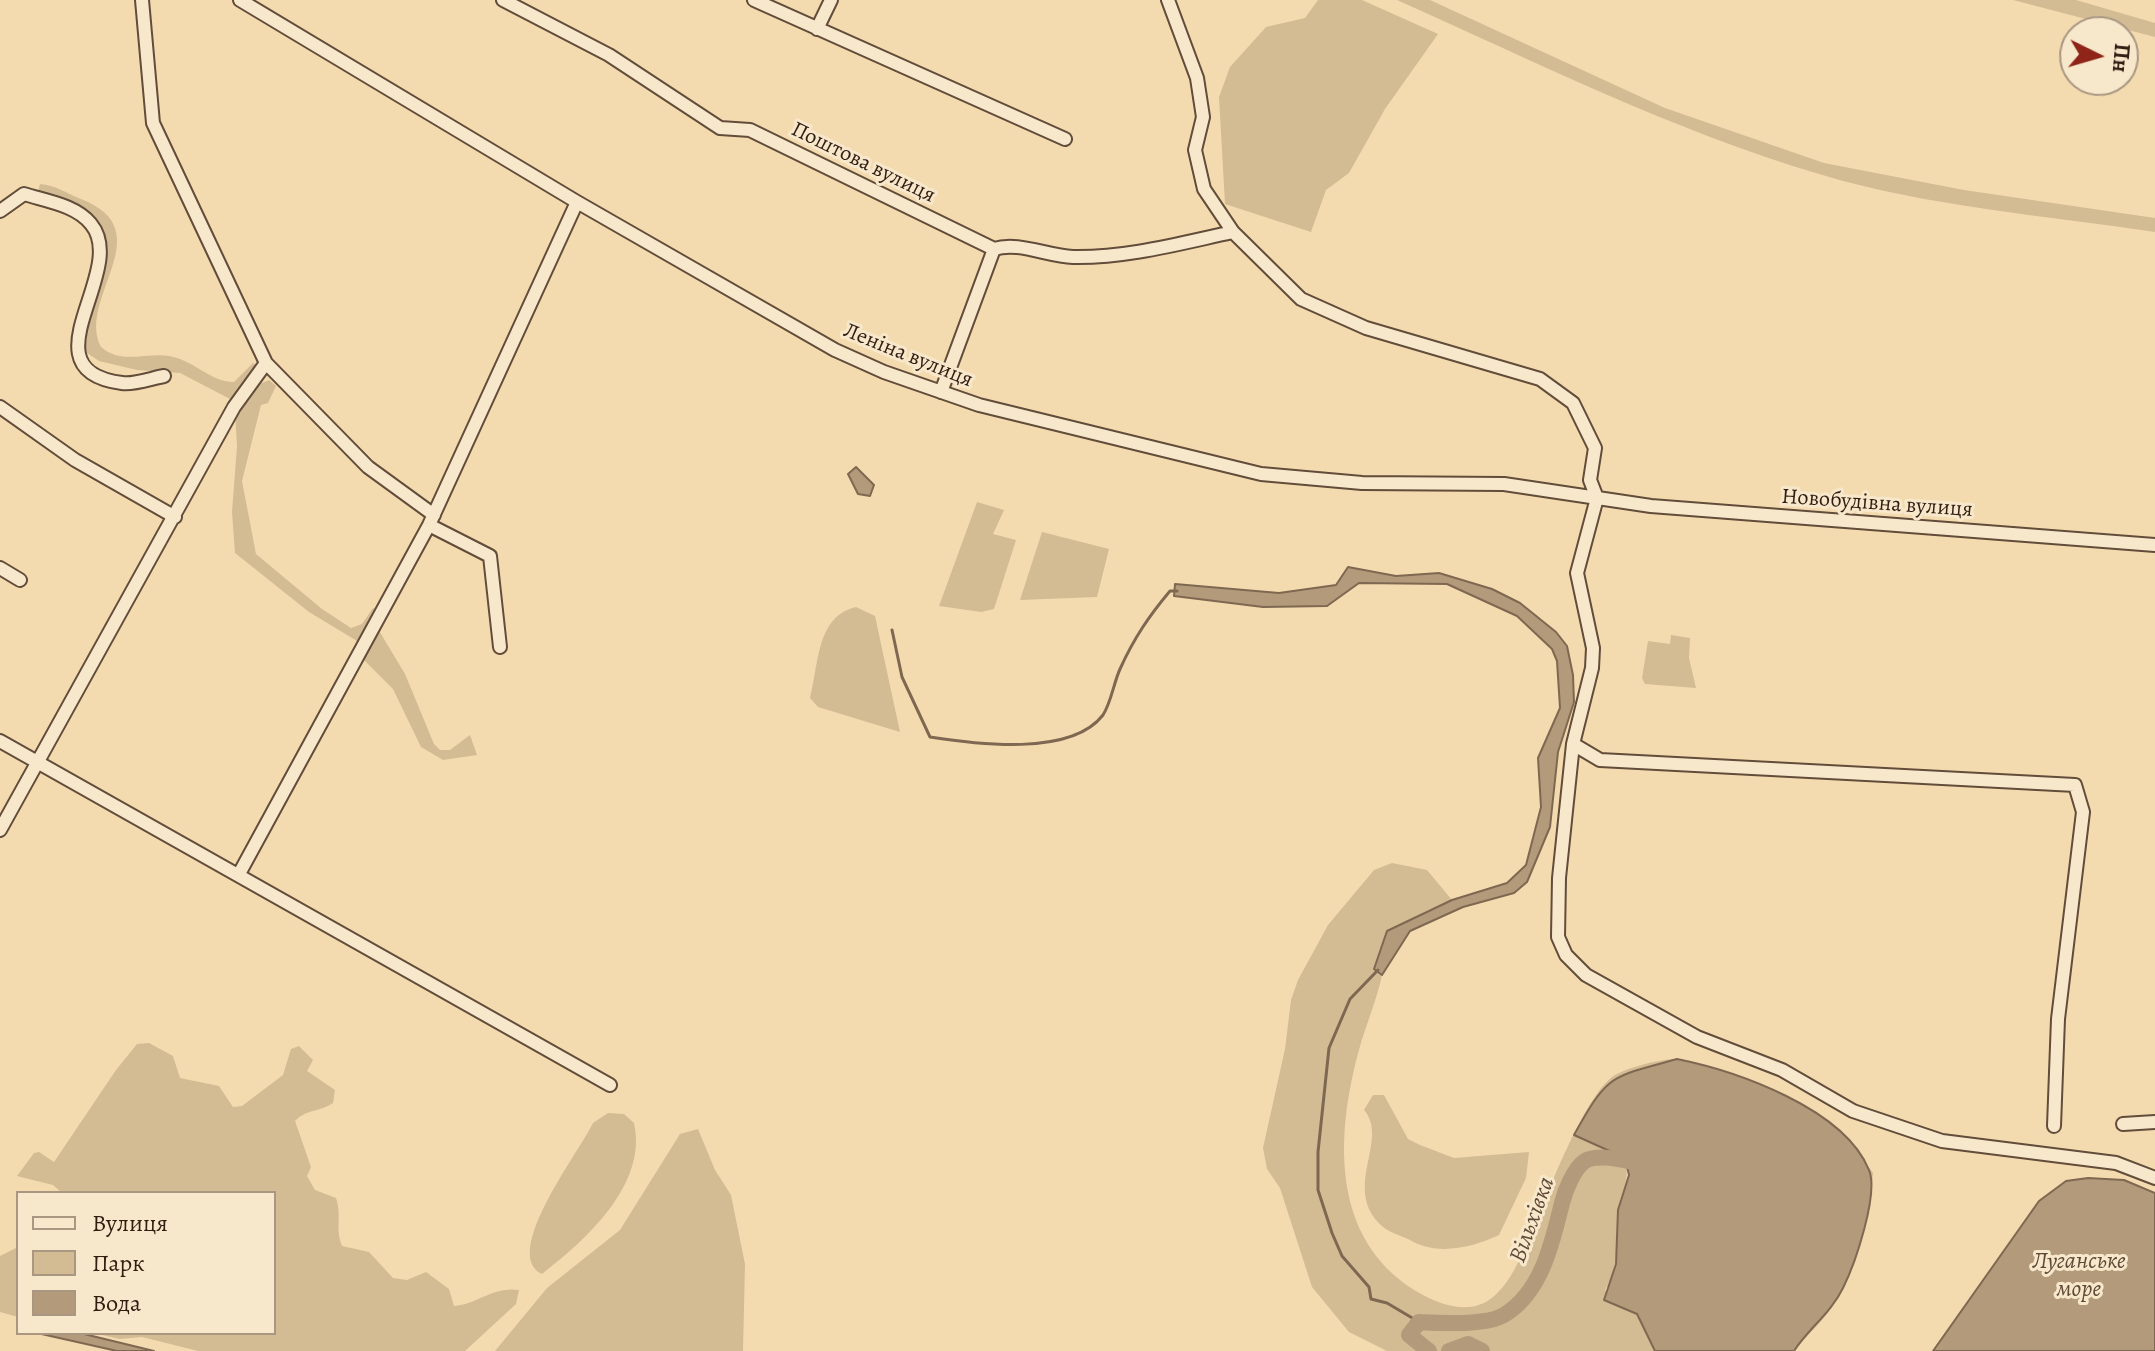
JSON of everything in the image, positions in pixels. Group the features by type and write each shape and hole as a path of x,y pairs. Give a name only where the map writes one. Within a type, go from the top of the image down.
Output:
{"street":[{"path":"142,0 153,123 266,363 368,467 431,520 490,556 500,647"},
{"name":"Леніна вулиця","path":"240,0 577,202 835,350 941,392 1133,445 1261,474 1362,483 1504,484 1597,498"},
{"name":"Поштова вулиця","path":"503,0 609,55 720,128 750,130 994,249 1007,245 1043,254 1074,257 1141,251 1233,232"},
{"path":"754,0 1065,139"},
{"path":"817,29 831,0"},
{"path":"1168,0 1169,12 1197,78 1203,117 1195,150 1204,189 1233,232 1301,299 1366,328 1540,379 1573,403 1595,448 1590,480 1597,498 1577,573 1593,648 1592,668 1573,744 1559,878 1558,937 1566,955 1586,975 1697,1037 1782,1070 1853,1111 1942,1141 2116,1163 2155,1178"},
{"path":"0,211 24,194 56,203 89,220 102,254 101,268 80,319 76,339 83,359 95,373 124,384 164,376"},
{"path":"239,874 431,520 577,202"},
{"path":"941,392 994,249"},
{"path":"0,830 234,407 266,363"},
{"path":"0,407 75,460 175,517"},
{"name":"Новобудівна вулиця","path":"1597,498 1651,506 2155,545"},
{"path":"0,568 20,580"},
{"path":"0,741 610,1085"},
{"path":"1573,744 1600,760 2075,785 2083,812 2058,1019 2054,1126"},
{"path":"2123,1124 2155,1122"}],"green space":[{"path":"1318,0 1362,0 1438,34 1385,109 1349,173 1326,190 1311,232 1225,204 1219,97 1230,67 1266,27 1305,18"},
{"path":"1397,0 1430,0 1665,108 1824,163 1964,190 2155,218 2155,232 1902,195 1819,174 1658,116"},
{"path":"2013,0 2076,0 2131,16 2074,16"},
{"path":"2139,18 2155,23 2155,37 2139,33"},
{"path":"40,184 81,199 104,213 115,229 117,247 96,328 101,347 125,357 160,355 178,358 217,378 234,382 253,363 259,368 232,400 180,373 137,370 99,361 87,353 84,338 86,322 104,271 106,240 92,223 38,192"},
{"path":"269,380 276,386 268,403 261,405 242,481 256,554 322,609 351,628 362,624 373,608 377,610 357,641 309,612 235,553 232,512 237,446 235,411 253,387"},
{"path":"977,502 1004,510 993,534 1016,540 994,609 981,612 939,606"},
{"path":"1042,532 1109,549 1097,597 1020,600"},
{"path":"856,607 875,616 900,732 818,707 810,698 826,631 843,612"},
{"path":"378,629 405,674 434,744 440,750 450,750 470,735 477,755 443,760 421,747 393,689 362,658"},
{"path":"1671,635 1690,638 1689,658 1696,688 1645,684 1642,678 1648,641 1670,644"},
{"path":"1392,863 1427,870 1452,900 1424,912 1374,969 1382,975 1351,1084 1344,1154 1347,1188 1356,1220 1372,1250 1394,1275 1433,1300 1459,1307 1477,1306 1485,1302 1500,1291 1515,1268 1579,1124 1603,1086 1615,1075 1646,1064 1672,1059 1692,1061 1753,1081 1793,1100 1845,1139 1873,1173 1865,1228 1846,1282 1827,1314 1794,1351 1625,1158 1627,1174 1619,1206 1615,1263 1605,1290 1616,1303 1637,1314 1655,1351 1387,1351 1349,1332 1312,1287 1280,1188 1267,1169 1263,1148 1285,1049 1291,1000 1298,980 1328,925 1374,870"},
{"path":"149,1043 173,1056 180,1078 219,1086 233,1107 242,1106 283,1075 291,1049 299,1046 313,1060 307,1071 335,1090 333,1103 304,1114 295,1121 311,1167 307,1176 315,1190 336,1198 342,1246 369,1252 393,1278 407,1280 426,1272 449,1289 454,1306 510,1289 519,1290 516,1304 465,1351 198,1351 142,1337 120,1339 102,1335 276,1335 276,1191 60,1191 53,1185 17,1176 34,1153 39,1152 54,1162 137,1044"},
{"path":"1373,1095 1384,1095 1408,1139 1454,1158 1529,1152 1526,1178 1499,1235 1466,1247 1442,1249 1420,1245 1382,1226 1371,1212 1366,1196 1365,1181 1372,1136 1371,1122 1364,1110"},
{"path":"608,1113 624,1114 634,1123 636,1146 632,1168 610,1209 577,1245 542,1274 532,1263 530,1246 536,1225 593,1123"},
{"path":"698,1129 715,1170 731,1195 745,1264 743,1351 495,1351 547,1288 620,1230 680,1134"},
{"path":"16,1248 16,1316 0,1312 0,1256"}],"water":[{"path":"856,467 874,485 870,496 858,494 848,474"},
{"path":"1348,567 1396,576 1439,573 1492,589 1520,603 1556,632 1567,646 1573,675 1574,702 1558,752 1550,827 1527,882 1514,893 1463,907 1410,931 1382,975 1374,969 1387,931 1452,900 1507,883 1526,865 1541,807 1538,758 1560,708 1557,661 1552,649 1517,616 1447,584 1359,583 1327,606 1263,607 1174,596 1175,584 1279,593 1336,585"},
{"path":"1677,1059 1757,1083 1813,1111 1837,1128 1856,1148 1869,1170 1871,1195 1868,1212 1848,1277 1838,1297 1794,1351 1655,1351 1637,1314 1604,1300 1616,1264 1618,1210 1629,1175 1625,1158 1574,1135 1595,1099 1614,1080"},
{"name":"Луганське море","path":"2088,1178 2124,1180 2155,1193 2155,1351 1933,1351 2039,1201 2066,1181"},
{"path":"46,1335 88,1335 154,1351 117,1351"}],"waterway":[{"path":"892,630 902,677 930,737 996,744 1046,742 1069,737 1088,728 1103,715 1136,637 1170,591 1177,591"},
{"path":"1378,970 1350,999 1329,1048 1318,1152 1318,1190 1342,1256 1369,1287 1371,1299 1387,1303 1419,1322"},
{"name":"Вільхівка","path":"1429,1351 1409,1335 1419,1322 1486,1321 1504,1315 1528,1293 1544,1265 1565,1192 1581,1164 1591,1159 1605,1158 1640,1163 1645,1169"},
{"name":"Вільхівка","path":"1449,1351 1468,1344 1482,1351"}]}
